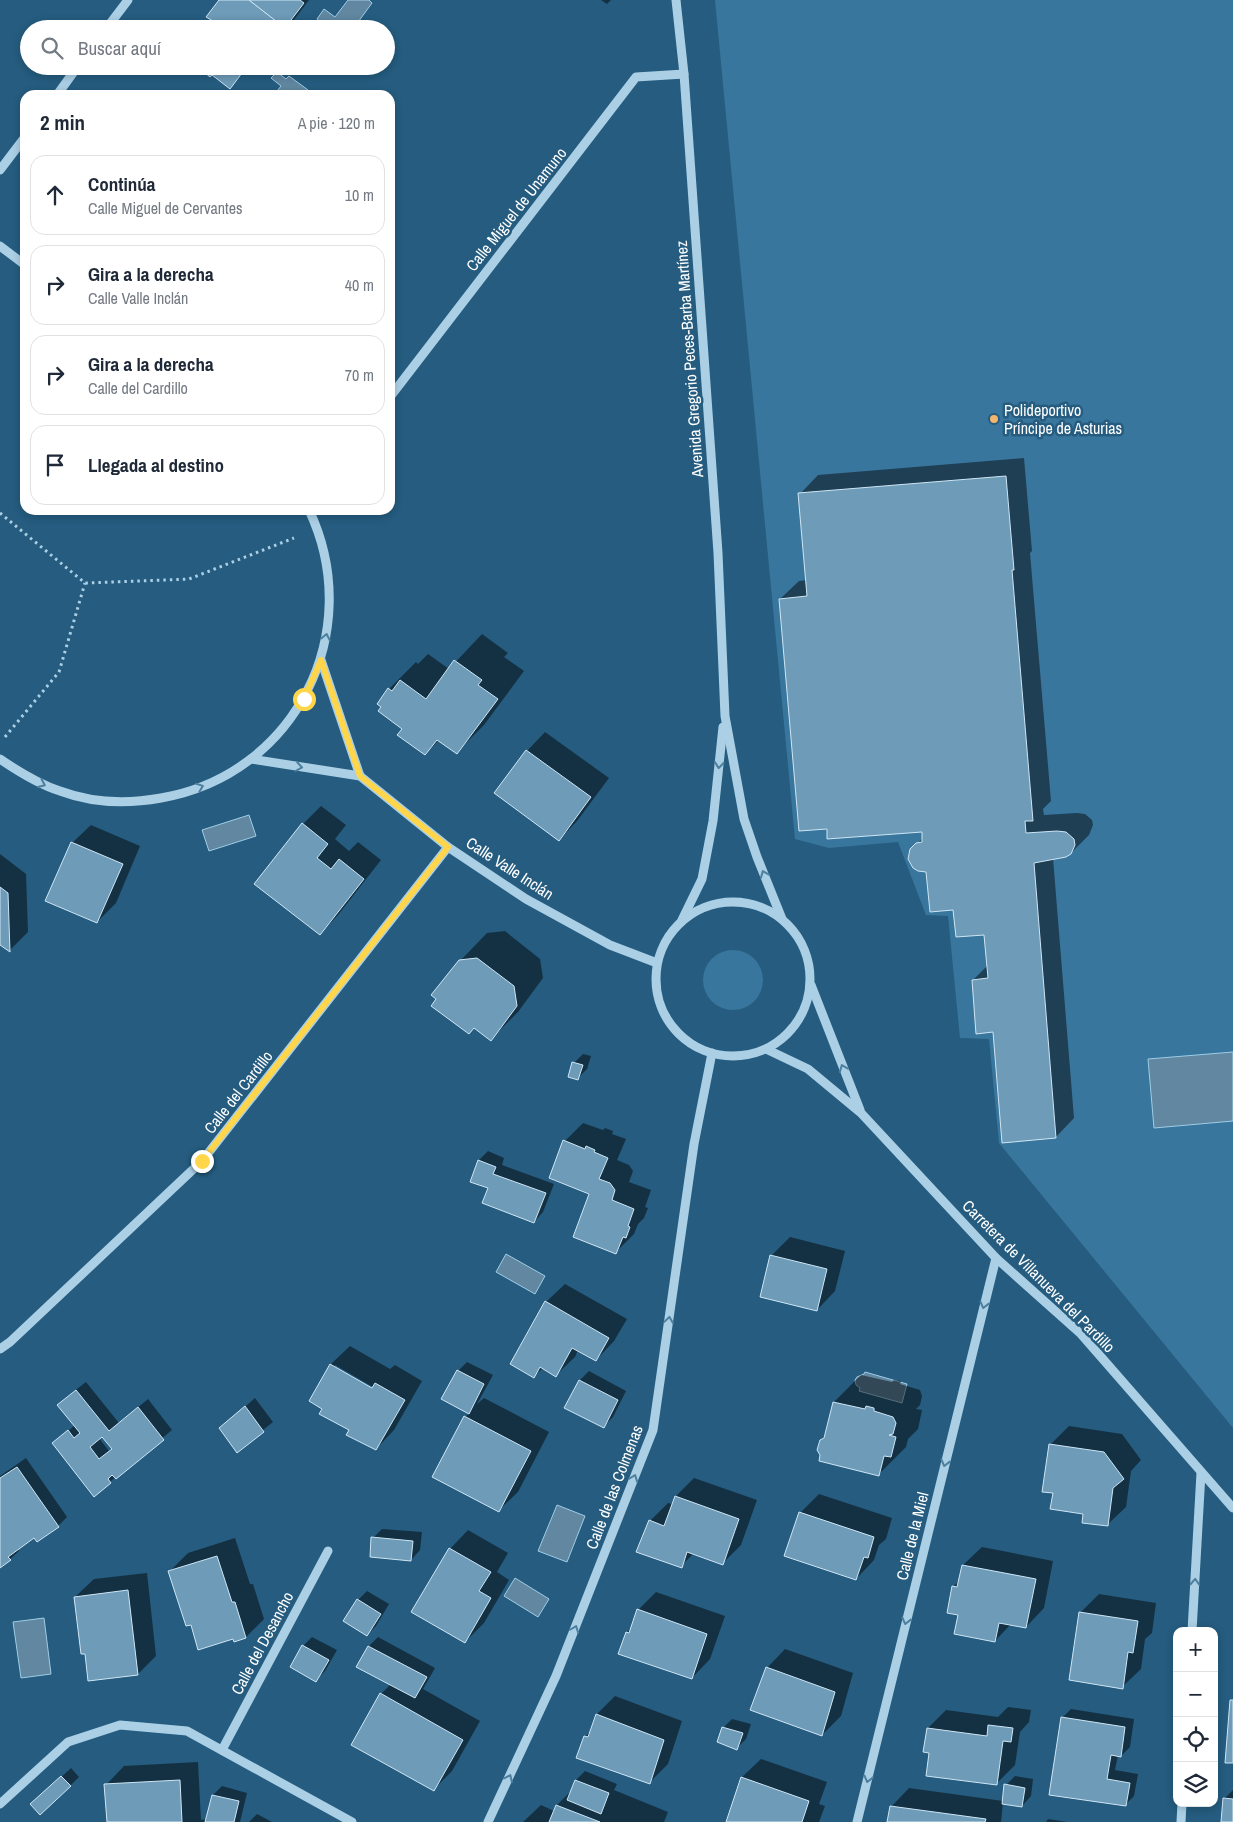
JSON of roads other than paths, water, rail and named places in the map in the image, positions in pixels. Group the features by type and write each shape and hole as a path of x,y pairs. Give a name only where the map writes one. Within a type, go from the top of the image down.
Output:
{"street":[{"path":"113,20 128,0"},
{"name":"Avenida Gregorio Peces-Barba Martínez","path":"676,0 684,74 718,553 725,716 744,820 782,919"},
{"name":"Calle Miguel de Unamuno","path":"395,390 636,76 684,74"},
{"path":"61,90 71,75"},
{"path":"0,170 20,144"},
{"path":"0,246 20,261"},
{"path":"0,759 24,776 61,792 100,800 140,802 180,795 217,780 251,759 280,732 304,699 321,660 329,619 330,576 318,528 312,515"},
{"path":"251,759 360,776 321,660"},
{"name":"Avenida Gregorio Peces-Barba Martínez","path":"682,920 702,880 713,821 725,716"},
{"name":"Calle Valle Inclán","path":"360,776 448,847 526,899 610,945 657,963"},
{"name":"Calle del Cardillo","path":"0,1349 10,1342 202,1161 448,847"},
{"path":"721,902 743,902 764,908 782,919 795,932 804,949 809,966 810,984 807,1000 801,1016 792,1029 766,1049 740,1056 712,1053 691,1044 674,1029 661,1008 656,986 657,963 666,940 682,920 700,909 721,902"},
{"name":"Carretera de Villanueva del Pardillo","path":"810,984 861,1113"},
{"name":"Carretera de Villanueva del Pardillo","path":"766,1049 808,1070 861,1113 996,1258 1081,1334 1233,1508"},
{"name":"Calle de las Colmenas","path":"488,1822 556,1676 653,1430 694,1144 712,1053"},
{"name":"Calle de la Miel","path":"857,1822 996,1258"},
{"path":"1192,1627 1201,1473"},
{"name":"Calle del Desancho","path":"222,1750 328,1551"},
{"path":"0,1804 68,1742 120,1724 187,1731 352,1822"},
{"path":"1181,1822 1182,1807"}],"place":[{"name":"Polideportivo Príncipe de Asturias","path":"994,419"}]}
